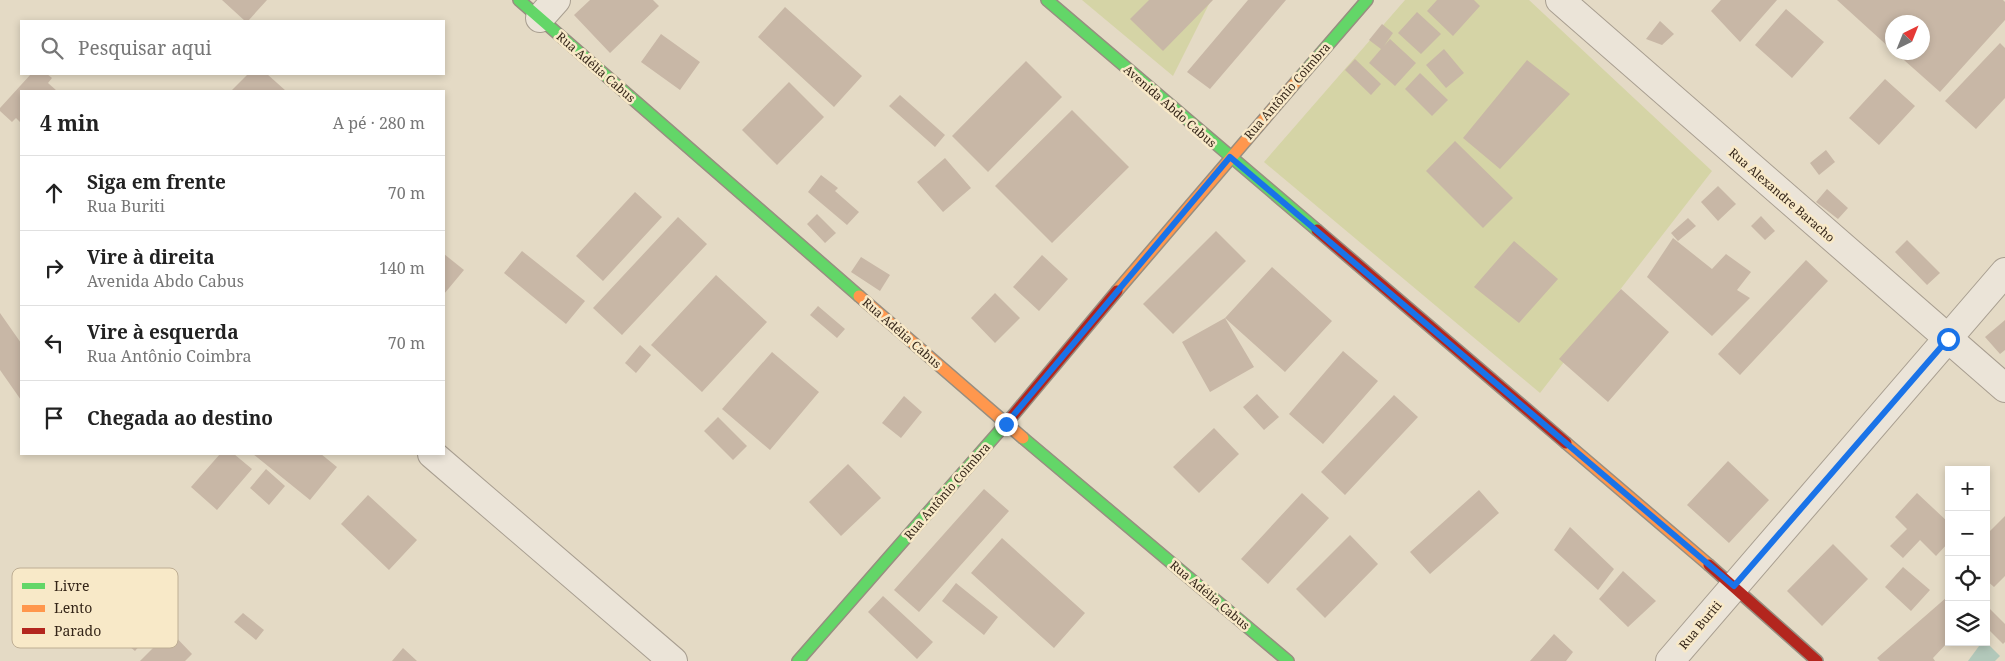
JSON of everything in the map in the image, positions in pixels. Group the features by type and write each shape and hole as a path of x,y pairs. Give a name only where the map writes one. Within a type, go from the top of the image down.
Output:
{"street":[{"name":"Rua Adélia Cabus","path":"519,0 548,9 1006,424 1288,661"},
{"name":"Avenida Abdo Cabus","path":"1046,0 1734,586 1818,661"},
{"name":"Rua Antônio Coimbra","path":"798,661 1006,424 1230,157 1367,0"},
{"name":"Rua Alexandre Baracho","path":"1560,0 2005,388"},
{"name":"Rua Buriti","path":"1670,661 2005,272"},
{"path":"433,455 673,661"}],"green space":[{"path":"1082,0 1211,0 1173,76"},
{"path":"1405,0 1529,0 1712,171 1540,393 1264,162"}],"shaded area":[{"path":"1979,646 1990,646 2000,656 1995,661 1968,661"}],"building":[{"path":"222,0 267,0 249,20 244,20"},
{"path":"590,0 653,0 659,6 610,53 574,15"},
{"path":"1149,0 1213,0 1163,51 1130,19"},
{"path":"1248,0 1286,0 1210,89 1187,72"},
{"path":"1437,0 1474,0 1480,6 1453,36 1427,11"},
{"path":"1721,0 1777,0 1740,42 1711,11"},
{"path":"1837,0 2003,0 2005,2 2005,20 1940,92 1904,60 1930,60 1930,15 1885,15 1885,44"},
{"path":"785,7 862,76 834,107 758,37"},
{"path":"1786,9 1824,42 1792,78 1755,45"},
{"path":"1417,12 1441,34 1421,54 1398,33"},
{"path":"1660,21 1674,34 1662,45 1646,39"},
{"path":"1382,24 1393,33 1384,46 1390,39 1416,63 1395,86 1369,63 1381,49 1369,40"},
{"path":"661,34 700,62 680,90 641,62"},
{"path":"2000,43 2005,48 2005,98 1976,129 1945,101"},
{"path":"1444,49 1464,73 1446,88 1426,65"},
{"path":"1355,59 1381,84 1371,95 1345,70"},
{"path":"1527,60 1570,94 1500,169 1463,138"},
{"path":"1026,61 1062,97 988,172 952,136"},
{"path":"1420,73 1448,100 1432,116 1405,89"},
{"path":"30,75 48,75 52,78 48,83 56,90 20,90 20,122 16,118 12,122 0,111 0,108"},
{"path":"247,75 268,75 285,90 232,90"},
{"path":"1885,79 1915,106 1879,145 1849,118"},
{"path":"789,82 824,117 777,165 742,130"},
{"path":"900,95 945,135 935,147 889,106"},
{"path":"1072,110 1129,167 1052,243 995,186"},
{"path":"1455,141 1513,198 1483,228 1426,171"},
{"path":"1826,150 1835,162 1819,175 1810,163"},
{"path":"945,158 971,188 943,212 917,182"},
{"path":"821,175 838,188 835,191 859,212 847,225 808,192"},
{"path":"1718,186 1736,204 1718,221 1701,202"},
{"path":"1827,189 1848,208 1838,219 1816,202"},
{"path":"635,192 662,217 603,281 576,256"},
{"path":"817,214 836,233 825,243 807,224"},
{"path":"1761,216 1775,231 1765,240 1751,226"},
{"path":"678,217 707,244 622,335 593,308"},
{"path":"1688,218 1696,226 1678,241 1671,233"},
{"path":"1216,231 1246,261 1173,334 1143,304"},
{"path":"1673,238 1712,269 1726,254 1751,272 1737,290 1750,298 1712,336 1647,277"},
{"path":"1907,240 1940,273 1927,285 1895,252"},
{"path":"1514,241 1558,279 1519,323 1474,287"},
{"path":"522,251 585,301 566,324 504,273"},
{"path":"445,255 464,270 445,293"},
{"path":"1042,255 1068,279 1039,311 1013,287"},
{"path":"861,257 890,275 880,291 851,272"},
{"path":"1806,260 1828,281 1740,375 1718,354"},
{"path":"1272,267 1332,321 1285,372 1225,318"},
{"path":"716,275 767,322 702,392 651,345"},
{"path":"1621,289 1669,332 1608,402 1559,359"},
{"path":"995,293 1020,318 995,343 971,318"},
{"path":"818,306 845,329 837,338 810,315"},
{"path":"0,313 20,342 20,399 0,370"},
{"path":"1225,318 1254,367 1210,392 1182,342"},
{"path":"2005,320 2005,350 2000,354 1985,337"},
{"path":"640,345 651,355 636,373 625,363"},
{"path":"1343,351 1378,381 1323,444 1289,414"},
{"path":"772,352 819,392 770,450 722,409"},
{"path":"1257,394 1279,417 1264,430 1243,407"},
{"path":"1394,395 1418,417 1345,495 1321,472"},
{"path":"904,396 922,412 901,438 882,423"},
{"path":"718,417 747,446 733,460 704,431"},
{"path":"1214,428 1239,454 1199,493 1173,467"},
{"path":"219,455 235,455 252,469 217,510 191,487"},
{"path":"254,455 322,455 337,467 310,500"},
{"path":"1728,461 1769,500 1729,543 1687,505"},
{"path":"848,464 881,498 841,536 809,502"},
{"path":"266,469 285,486 269,505 250,488"},
{"path":"984,489 1009,511 919,612 894,590"},
{"path":"1479,490 1499,513 1430,574 1410,552"},
{"path":"1302,493 1329,518 1268,584 1241,559"},
{"path":"1917,493 1945,519 1945,546 1936,556 1920,540 1903,558 1890,546 1907,529 1895,517"},
{"path":"368,495 417,540 389,570 341,524"},
{"path":"2005,516 2005,576 1994,587 1990,584 1990,531"},
{"path":"1570,527 1614,569 1598,590 1554,550"},
{"path":"1350,535 1378,564 1325,618 1296,589"},
{"path":"1002,538 1085,613 1054,648 971,573"},
{"path":"1833,544 1868,579 1822,626 1787,591"},
{"path":"1903,567 1930,590 1911,611 1885,587"},
{"path":"1623,571 1656,601 1628,627 1599,599"},
{"path":"956,583 998,617 984,635 942,601"},
{"path":"883,596 933,642 917,659 868,612"},
{"path":"1945,599 1945,645 1933,658 1935,661 1880,661 1877,658"},
{"path":"1990,609 2005,624 2005,642 2003,644 1990,631"},
{"path":"243,613 264,630 256,640 234,622"},
{"path":"1554,634 1573,652 1566,661 1530,661"},
{"path":"178,639 192,654 185,661 140,661 153,648 178,648"},
{"path":"403,648 417,661 392,661"}],"traffic: fast":[{"path":"519,0 859,296"},
{"path":"1047,0 1317,230"},
{"path":"1296,82 1367,0"},
{"path":"798,661 1010,419"},
{"path":"1023,438 1288,661"}],"traffic: slow":[{"path":"1117,291 1296,82"},
{"path":"859,296 1023,438"},
{"path":"1566,443 1709,565"}],"traffic: jam":[{"path":"1317,230 1566,443"},
{"path":"1010,419 1117,291"},
{"path":"1709,565 1817,661"}],"route":[{"path":"1006,424 1230,157 1734,586 1948,339"}]}
